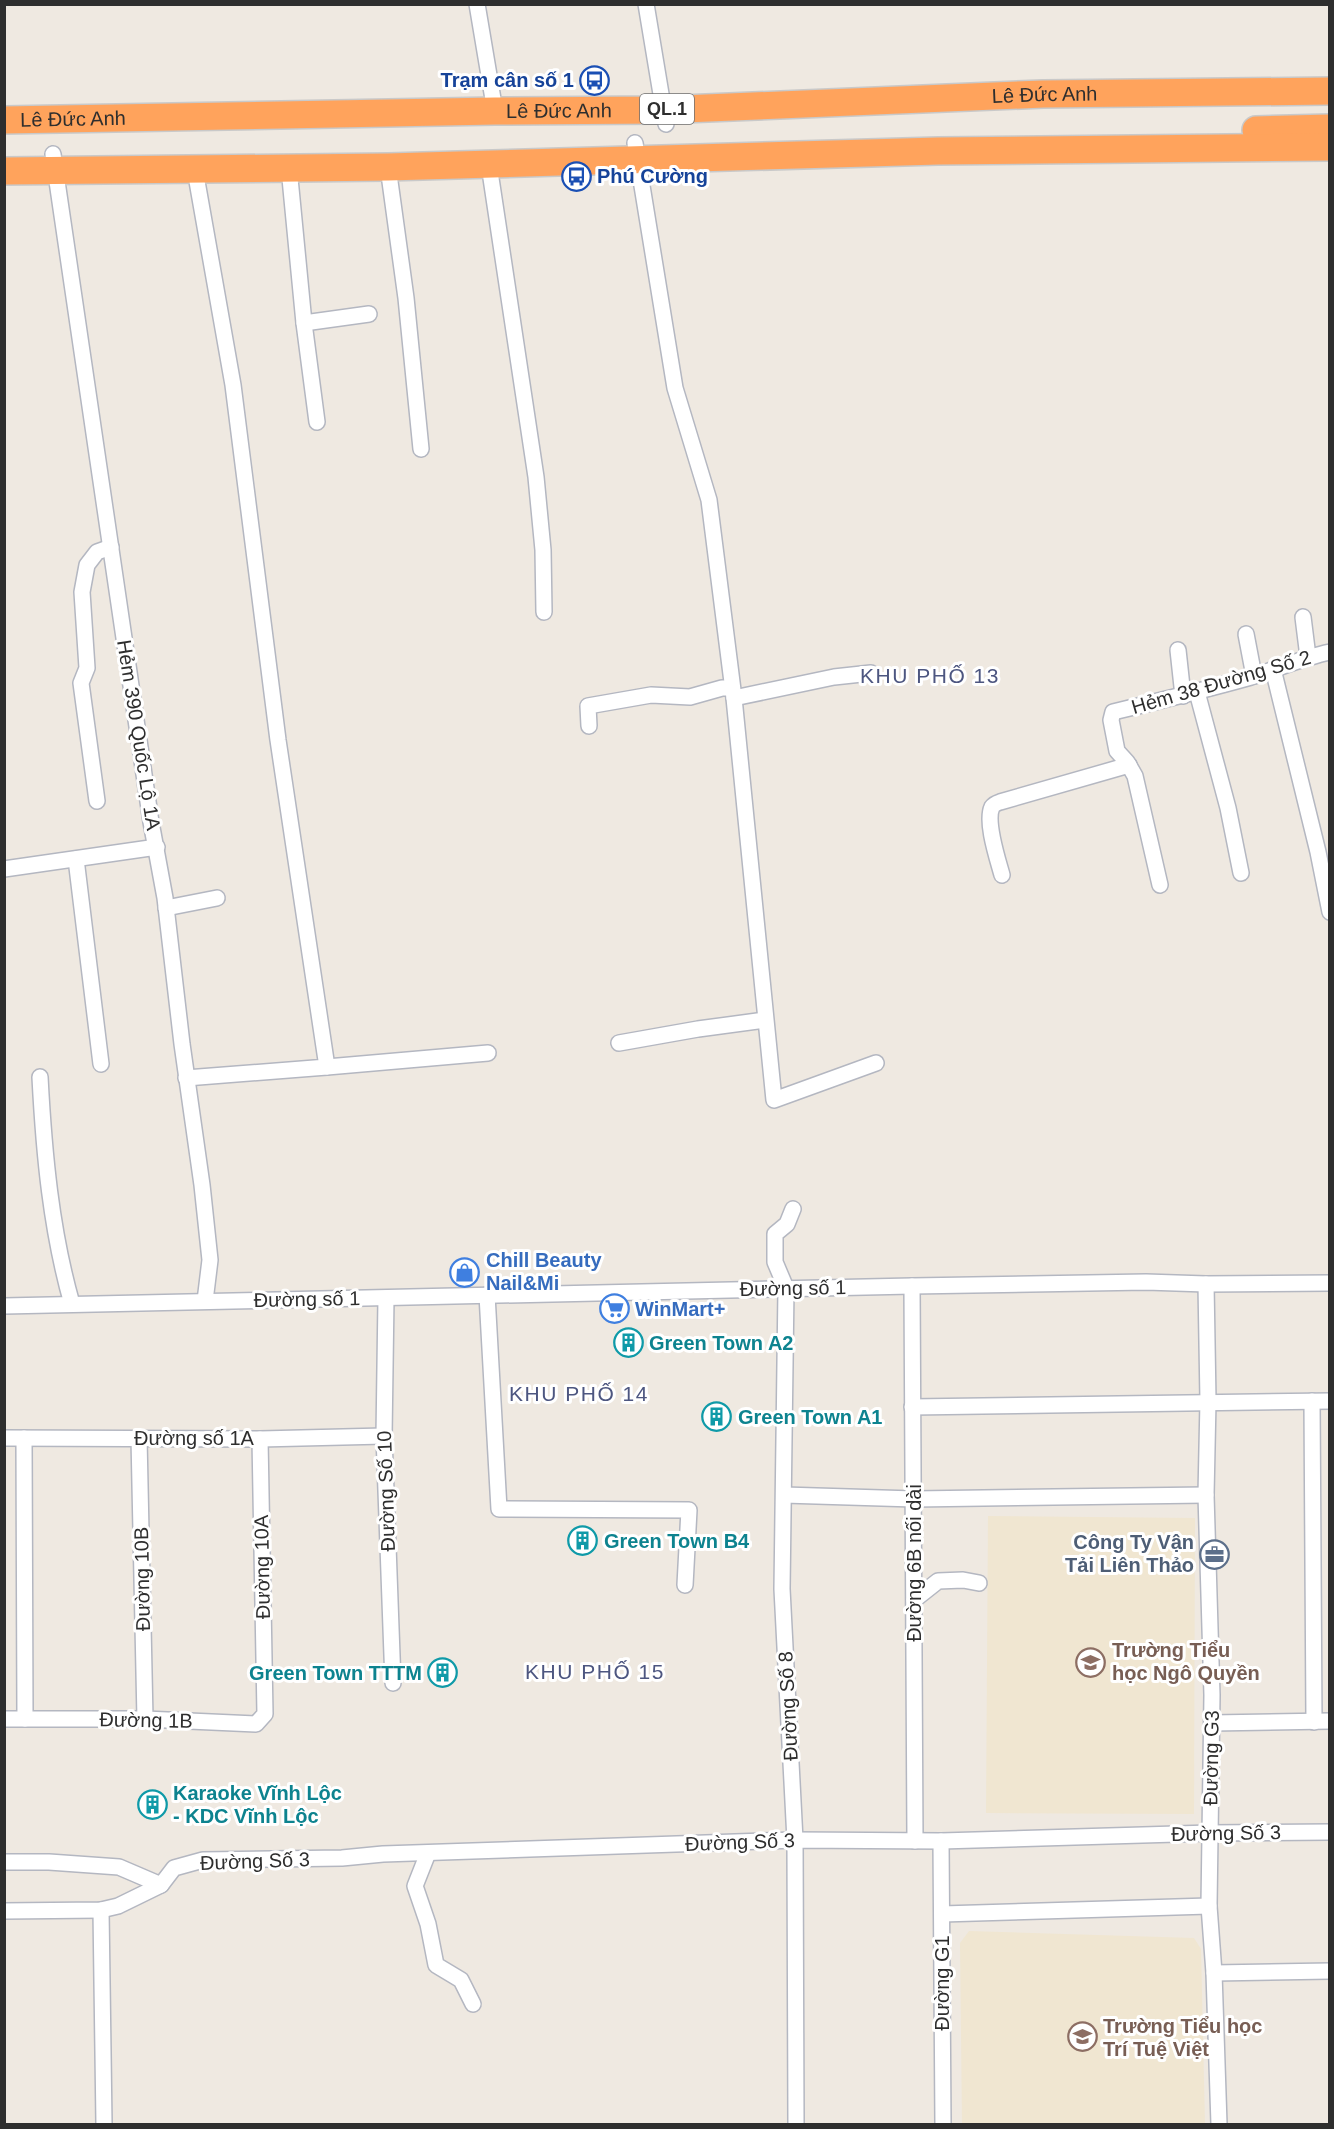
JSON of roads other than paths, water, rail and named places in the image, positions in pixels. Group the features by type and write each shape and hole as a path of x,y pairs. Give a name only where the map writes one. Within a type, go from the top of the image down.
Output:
{"highway":[{"name":"Lê Đức Anh","path":"4,120 495,111 665,117 1047,94 1329,91"},
{"name":"Lê Đức Anh","path":"4,134 665,117 1329,105"},
{"name":"Lê Đức Anh","path":"4,155 54,162 195,170 489,165 636,152 1329,128"},
{"name":"Lê Đức Anh","path":"4,171 54,162 636,152 1329,147"}],"street":[{"path":"477,4 495,111"},
{"path":"646,4 665,117"},
{"path":"636,152 675,388 709,500 733,693 774,1100 876,1063"},
{"name":"Hẻm 390 Quốc Lộ 1A","path":"54,162 166,908 210,1260 205,1301"},
{"path":"489,165 536,477 543,550 544,612"},
{"path":"388,167 406,298 420,449"},
{"path":"289,168 303,323 317,422"},
{"path":"195,170 233,385 278,740 327,1067"},
{"path":"303,323 369,314"},
{"path":"97,801 81,683 87,668 82,592 87,565 96,552 111,547"},
{"path":"1303,617 1308,657"},
{"path":"1246,634 1254,676"},
{"path":"1178,650 1190,694 1228,808 1241,873"},
{"name":"Hẻm 38 Đường Số 2","path":"1129,765 1117,751 1111,720 1113,712 1190,694 1329,652"},
{"path":"1273,669 1318,852 1329,912"},
{"path":"589,726 588,706 651,695 690,697 722,688 733,693 871,673"},
{"path":"1002,875 992,830 991,809 993,805 1129,765 1135,776 1161,885"},
{"path":"4,869 157,847"},
{"path":"76,859 101,1064"},
{"path":"166,908 217,898"},
{"path":"619,1043 765,1020"},
{"path":"186,1078 488,1053"},
{"path":"40,1077 42,1131 50,1198 60,1262 72,1304"},
{"path":"786,1288 775,1262 775,1234 787,1224 793,1209"},
{"name":"Đường số 1","path":"4,1306 786,1288 1146,1282 1329,1283"},
{"name":"Đường G3","path":"1206,1284 1208,1401 1206,1495 1212,1723 1209,1906 1214,1973 1219,2124"},
{"name":"Đường 6B nối dài","path":"912,1286 915,1841"},
{"name":"Đường Số 8","path":"786,1288 782,1589 795,1840 796,2124"},
{"path":"487,1295 499,1509 689,1510 685,1585"},
{"name":"Đường Số 10","path":"386,1298 384,1436 393,1683"},
{"path":"1212,1723 1322,1721 1312,1401"},
{"path":"912,1407 1329,1401"},
{"name":"Đường số 1A","path":"4,1438 260,1439 384,1436"},
{"path":"24,1438 25,1719"},
{"name":"Đường 10B","path":"139,1438 145,1719"},
{"name":"Đường 10A","path":"260,1439 264,1696"},
{"path":"784,1495 914,1499 1206,1495"},
{"path":"914,1600 938,1581 963,1580 979,1583"},
{"name":"Đường 1B","path":"4,1719 145,1719 256,1724 265,1714 264,1696"},
{"name":"Đường Số 3","path":"160,1885 174,1868 203,1860 342,1858 428,1852 795,1840 941,1841 1329,1832"},
{"name":"Đường G1","path":"941,1841 943,2124"},
{"path":"428,1852 416,1886 428,1924 436,1965 461,1980 473,2004"},
{"path":"4,1862 50,1862 119,1867 160,1885"},
{"path":"4,1911 101,1910 118,1906 160,1885"},
{"path":"942,1914 1209,1906"},
{"path":"101,1910 104,2124"},
{"path":"1214,1973 1329,1971"}],"place":[{"name":"Trạm cân số 1","path":"595,80"},
{"name":"Phú Cường","path":"576,176"},
{"name":"Chill Beauty Nail&Mi","path":"465,1272"},
{"name":"WinMart+","path":"614,1309"},
{"name":"Green Town A2","path":"628,1343"},
{"name":"Green Town A1","path":"717,1417"},
{"name":"Green Town B4","path":"583,1541"},
{"name":"Công Ty Vận Tải Liên Thảo","path":"1215,1554"},
{"name":"Trường Tiểu học Ngô Quyền","path":"1091,1662"},
{"name":"Green Town TTTM","path":"443,1673"},
{"name":"Karaoke Vĩnh Lộc - KDC Vĩnh Lộc","path":"152,1805"},
{"name":"Trường Tiểu học Trí Tuệ Việt","path":"1082,2037"}],"district":[{"name":"KHU PHỐ 13","path":"930,675"},
{"name":"KHU PHỐ 14","path":"579,1393"},
{"name":"KHU PHỐ 15","path":"595,1671"}]}
